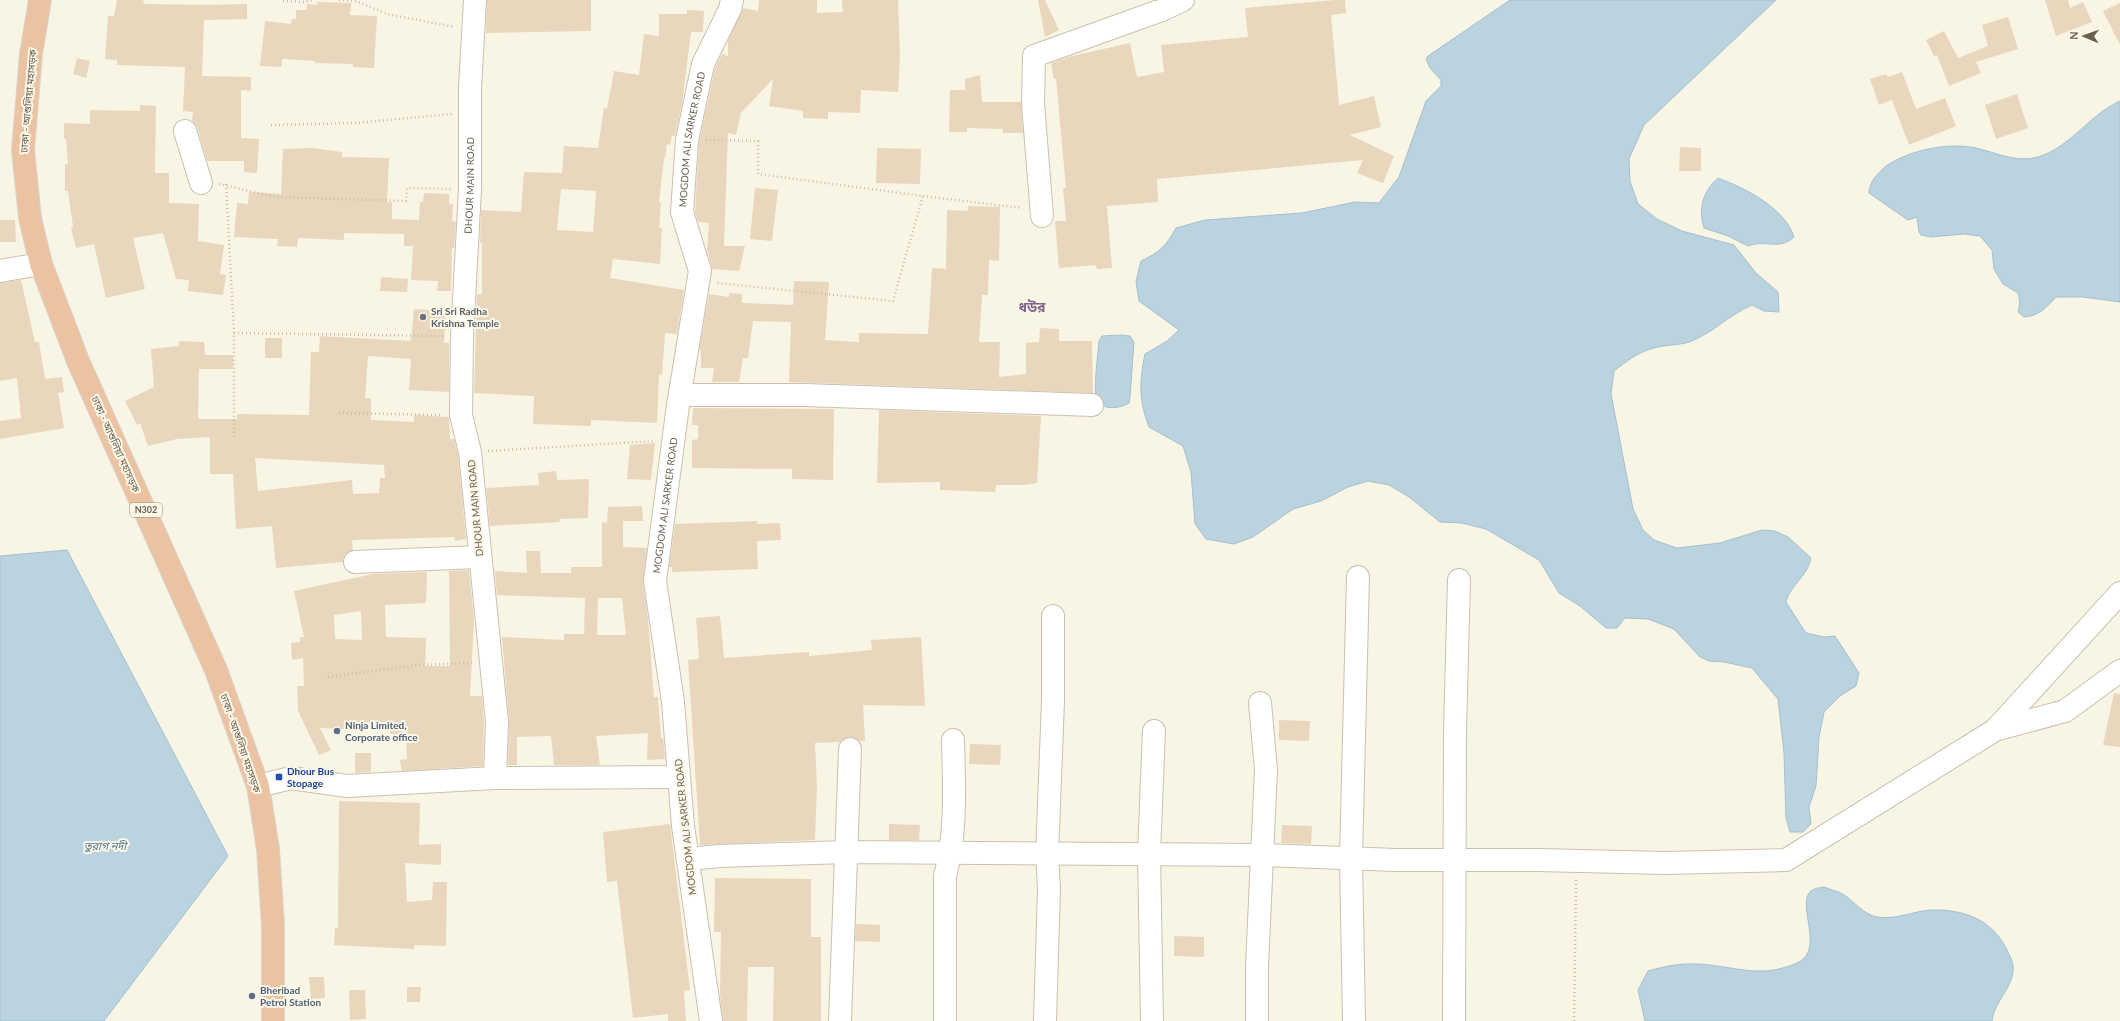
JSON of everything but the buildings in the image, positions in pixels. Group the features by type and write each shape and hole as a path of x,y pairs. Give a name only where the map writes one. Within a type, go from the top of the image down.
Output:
{"highway":[{"name":"ঢাকা - আশুলিয়া মহাসড়ক","path":"40,0 31,54 23,150 30,218 41,264 78,361 216,670 258,786 268,849 272,926 273,1021"}],"street":[{"name":"DHOUR MAIN ROAD","path":"475,0 470,113 470,189 462,337 461,415 470,452 496,722 495,778"},
{"name":"MOGDOM ALI SARKER ROAD","path":"711,1021 688,859 673,702 655,581 680,395 700,271 682,212 687,140 703,64 730,9 732,0"},
{"path":"1042,213 1033,104 1034,56 1184,0"},
{"path":"185,131 201,183"},
{"path":"0,271 41,264"},
{"path":"680,395 805,394 1092,404"},
{"path":"355,562 479,557"},
{"path":"1354,1021 1351,858 1358,577"},
{"path":"1454,1021 1456,861 1455,732 1458,580"},
{"path":"688,859 720,856 845,852 1047,854 1149,853 1456,861 1666,863 1786,860 1996,730 2120,593"},
{"path":"1045,1021 1049,888 1047,854 1051,769 1053,616"},
{"path":"1996,730 2065,711 2120,671"},
{"path":"1257,1021 1257,966 1266,770 1260,704"},
{"path":"1152,1021 1149,853 1154,731"},
{"path":"945,1021 945,876 952,853 954,800 953,740"},
{"path":"840,1021 845,852 850,749"},
{"path":"258,786 291,778 347,786 495,778 679,777"}],"path":[{"path":"283,1 312,0"},
{"path":"339,0 356,1 387,14 473,31"},
{"path":"271,125 355,123 470,113"},
{"path":"687,140 758,141 758,174 1042,213"},
{"path":"201,183 226,184 276,197 342,200 406,201 407,188 470,189"},
{"path":"226,184 234,333 234,437"},
{"path":"699,281 893,301 923,196"},
{"path":"234,333 462,337"},
{"path":"339,413 461,415"},
{"path":"470,452 674,439"},
{"path":"328,677 418,665 490,662"},
{"path":"1574,1021 1576,861"}],"water":[{"path":"1510,0 1776,0 1644,125 1629,159 1630,181 1638,204 1657,219 1682,231 1734,245 1756,273 1778,292 1779,312 1764,311 1752,305 1736,313 1709,332 1694,340 1659,347 1638,354 1614,371 1611,394 1633,509 1643,530 1654,540 1677,548 1720,543 1762,530 1775,531 1788,537 1811,558 1806,570 1791,590 1786,602 1806,633 1824,637 1835,636 1859,673 1856,686 1840,696 1824,712 1819,737 1816,786 1809,807 1811,824 1803,832 1790,832 1786,818 1784,753 1778,699 1752,668 1724,662 1709,661 1700,657 1674,629 1648,619 1625,618 1617,628 1606,628 1580,606 1559,593 1539,560 1486,529 1462,523 1440,522 1409,497 1389,485 1368,481 1348,487 1321,501 1293,509 1253,537 1234,544 1206,539 1195,524 1191,472 1183,446 1149,427 1143,408 1141,391 1145,354 1167,341 1179,330 1139,301 1136,282 1141,261 1153,255 1162,248 1176,228 1205,220 1302,213 1355,202 1379,203 1399,177 1426,101 1441,86 1441,80 1430,68 1426,59 1428,56"},
{"path":"2120,101 2120,302 2083,297 2056,297 2038,313 2024,317 2018,312 2020,302 2018,293 2003,284 1994,269 1992,250 1980,236 1964,234 1931,237 1921,235 1919,232 1917,217 1908,220 1869,193 1872,181 1886,166 1906,156 1930,149 1965,146 2015,158 2030,159 2038,157 2061,146 2099,114"},
{"path":"1718,178 1740,187 1763,200 1782,217 1794,237 1783,243 1754,244 1748,246 1728,236 1704,228 1702,221 1703,201 1705,195"},
{"path":"1102,336 1130,336 1134,342 1130,397 1129,403 1120,407 1110,408 1101,404 1096,395 1099,341"},
{"name":"তুরাগ নদী","path":"67,550 228,856 104,1021 0,1021 0,556"},
{"path":"1824,887 1842,894 1872,916 1884,918 1931,910 1943,910 1965,914 1984,923 2000,938 2011,958 2013,965 2011,980 1996,1007 1992,1021 1645,1021 1638,990 1648,971 1669,966 1702,964 1750,971 1762,971 1786,967 1803,959 1808,953 1810,944 1806,906 1807,898 1810,892 1817,888"}],"place":[{"name":"Sri Sri Radha Krishna Temple","path":"423,317"},
{"name":"Ninja Limited, Corporate office","path":"337,731"},
{"name":"Dhour Bus Stopage","path":"279,777"},
{"name":"Bheribad Petrol Station","path":"252,996"}],"district":[{"name":"ধউর","path":"1032,307"}]}
